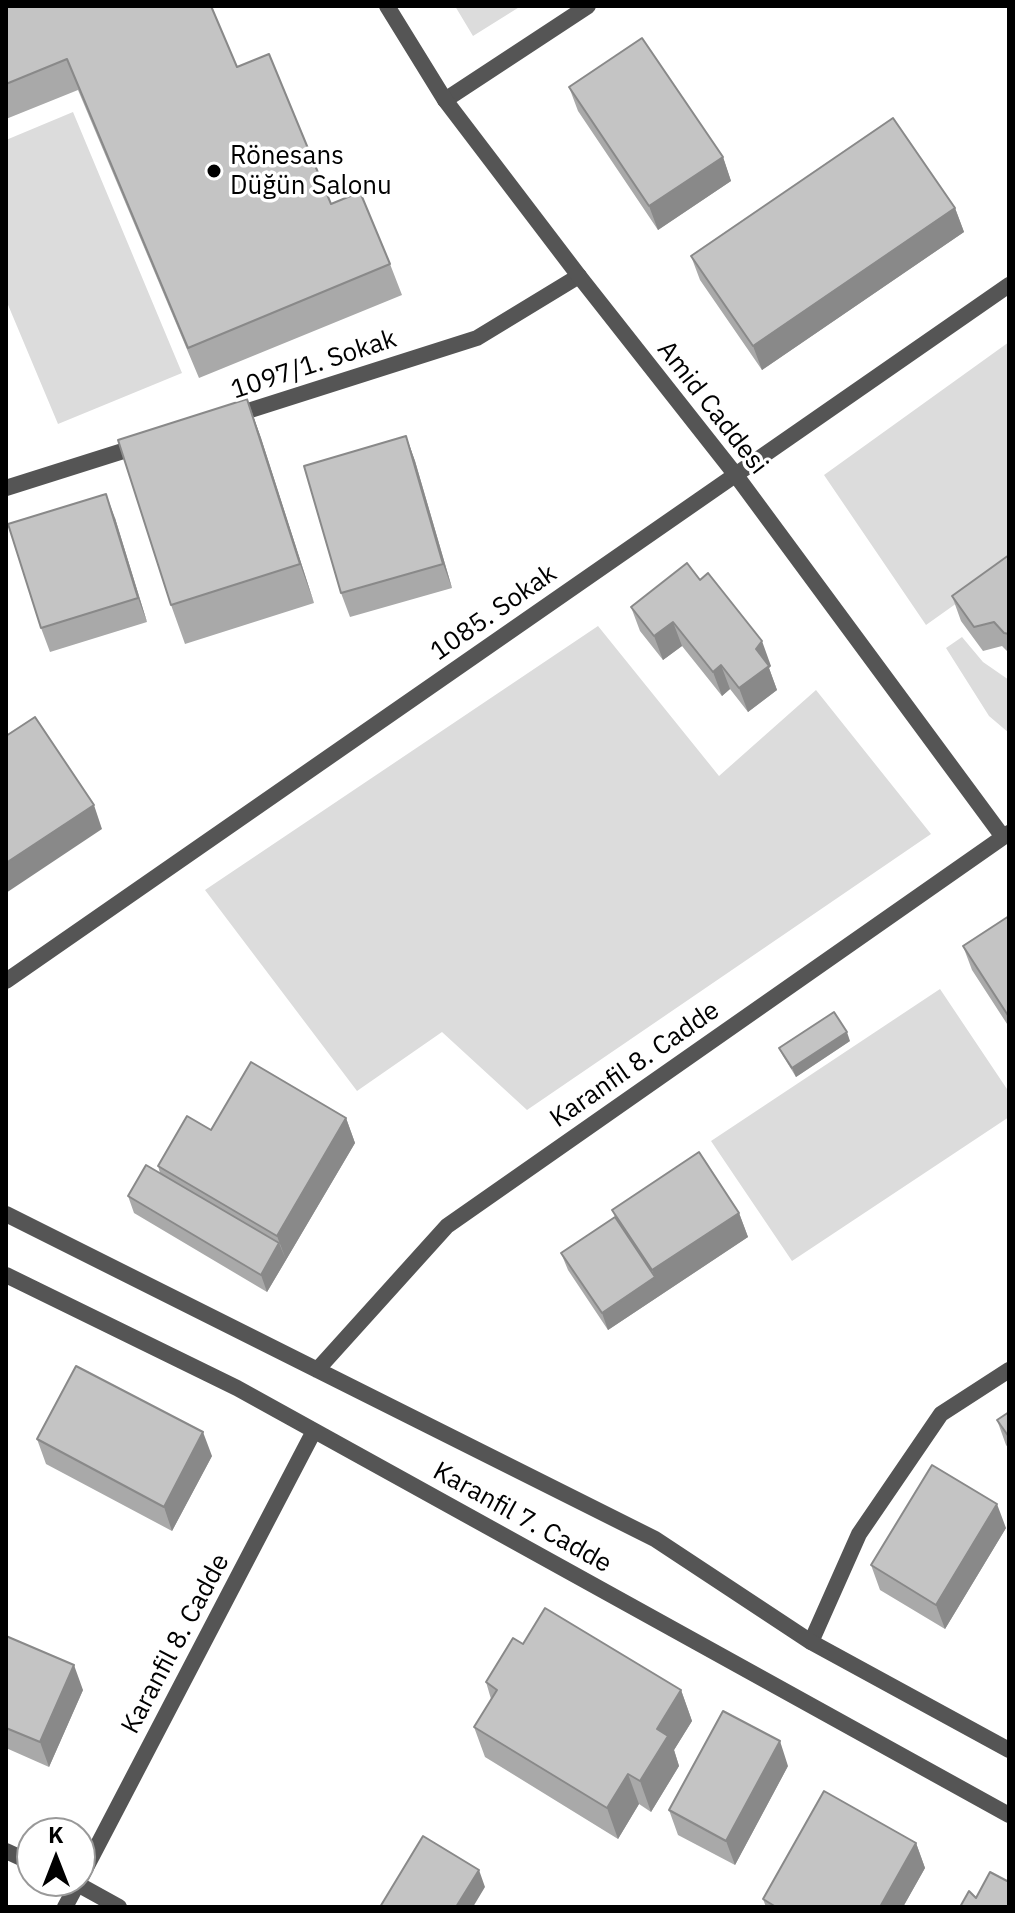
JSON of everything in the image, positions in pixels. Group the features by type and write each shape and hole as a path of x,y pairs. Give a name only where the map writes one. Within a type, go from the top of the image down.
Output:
{"street":[{"name":"Amid Caddesi","path":"387,6 445,100 735,474 1006,835"},
{"path":"445,100 588,6"},
{"name":"1097/1. Sokak","path":"219,420 477,338 579,276"},
{"name":"1085. Sokak","path":"6,981 1009,285"},
{"path":"6,488 158,439"},
{"name":"Karanfil 8. Cadde","path":"317,1370 447,1226 1006,835"},
{"name":"Karanfil 7. Cadde","path":"6,1214 655,1539 811,1642 1009,1750"},
{"name":"Karanfil 7. Cadde","path":"6,1275 237,1388 1009,1815"},
{"path":"811,1642 859,1534 941,1414 1009,1370"},
{"name":"Karanfil 8. Cadde","path":"96,1845 314,1431"},
{"path":"96,1893 119,1907"}],"shaded area":[{"path":"455,6 521,6 473,36"},
{"path":"73,112 182,373 58,424 6,300 6,140"},
{"path":"1009,342 1009,566 926,625 824,475"},
{"path":"598,626 719,776 816,690 931,834 527,1110 442,1032 357,1091 205,890"},
{"path":"962,637 983,662 1009,680 1009,733 989,716 946,648"},
{"path":"940,989 1009,1092 1009,1117 792,1261 711,1141"}],"building":[{"name":"Rönesans Düğün Salonu","path":"6,6 211,6 237,67 269,54 331,204 360,192 390,264 188,348 67,59 6,84"},
{"path":"642,38 723,157 649,206 569,87"},
{"path":"893,118 955,208 753,346 691,256"},
{"path":"247,399 300,564 171,605 118,440"},
{"path":"406,436 443,564 341,593 304,466"},
{"path":"106,494 138,598 41,628 8,524"},
{"path":"1009,555 1009,634 994,622 974,627 952,596"},
{"path":"687,563 700,580 708,573 762,641 756,649 769,666 739,688 721,665 713,672 673,622 654,636 631,607"},
{"path":"35,717 94,805 6,863 6,736"},
{"path":"1009,916 1009,1017 963,946"},
{"path":"834,1012 847,1032 792,1068 779,1048"},
{"path":"251,1062 346,1118 277,1236 158,1166 187,1116 211,1130"},
{"path":"699,1152 739,1213 652,1270 612,1210"},
{"path":"146,1165 279,1243 261,1275 128,1196"},
{"path":"615,1217 655,1277 602,1313 561,1253"},
{"path":"76,1366 203,1432 164,1507 37,1439"},
{"path":"1009,1412 1009,1437 997,1420"},
{"path":"932,1465 997,1504 936,1605 871,1565"},
{"path":"545,1608 681,1690 657,1729 668,1736 640,1781 628,1774 607,1808 474,1727 497,1690 486,1682 513,1638 523,1644"},
{"path":"6,1636 74,1665 40,1742 6,1728"},
{"path":"723,1711 780,1741 726,1841 669,1810"},
{"path":"824,1791 916,1843 880,1907 776,1907 763,1899"},
{"path":"423,1836 479,1870 456,1907 380,1907"},
{"path":"990,1872 1009,1882 1009,1907 960,1907 969,1891 976,1898"}],"place":[{"name":"Rönesans Düğün Salonu","path":"214,171"}]}
